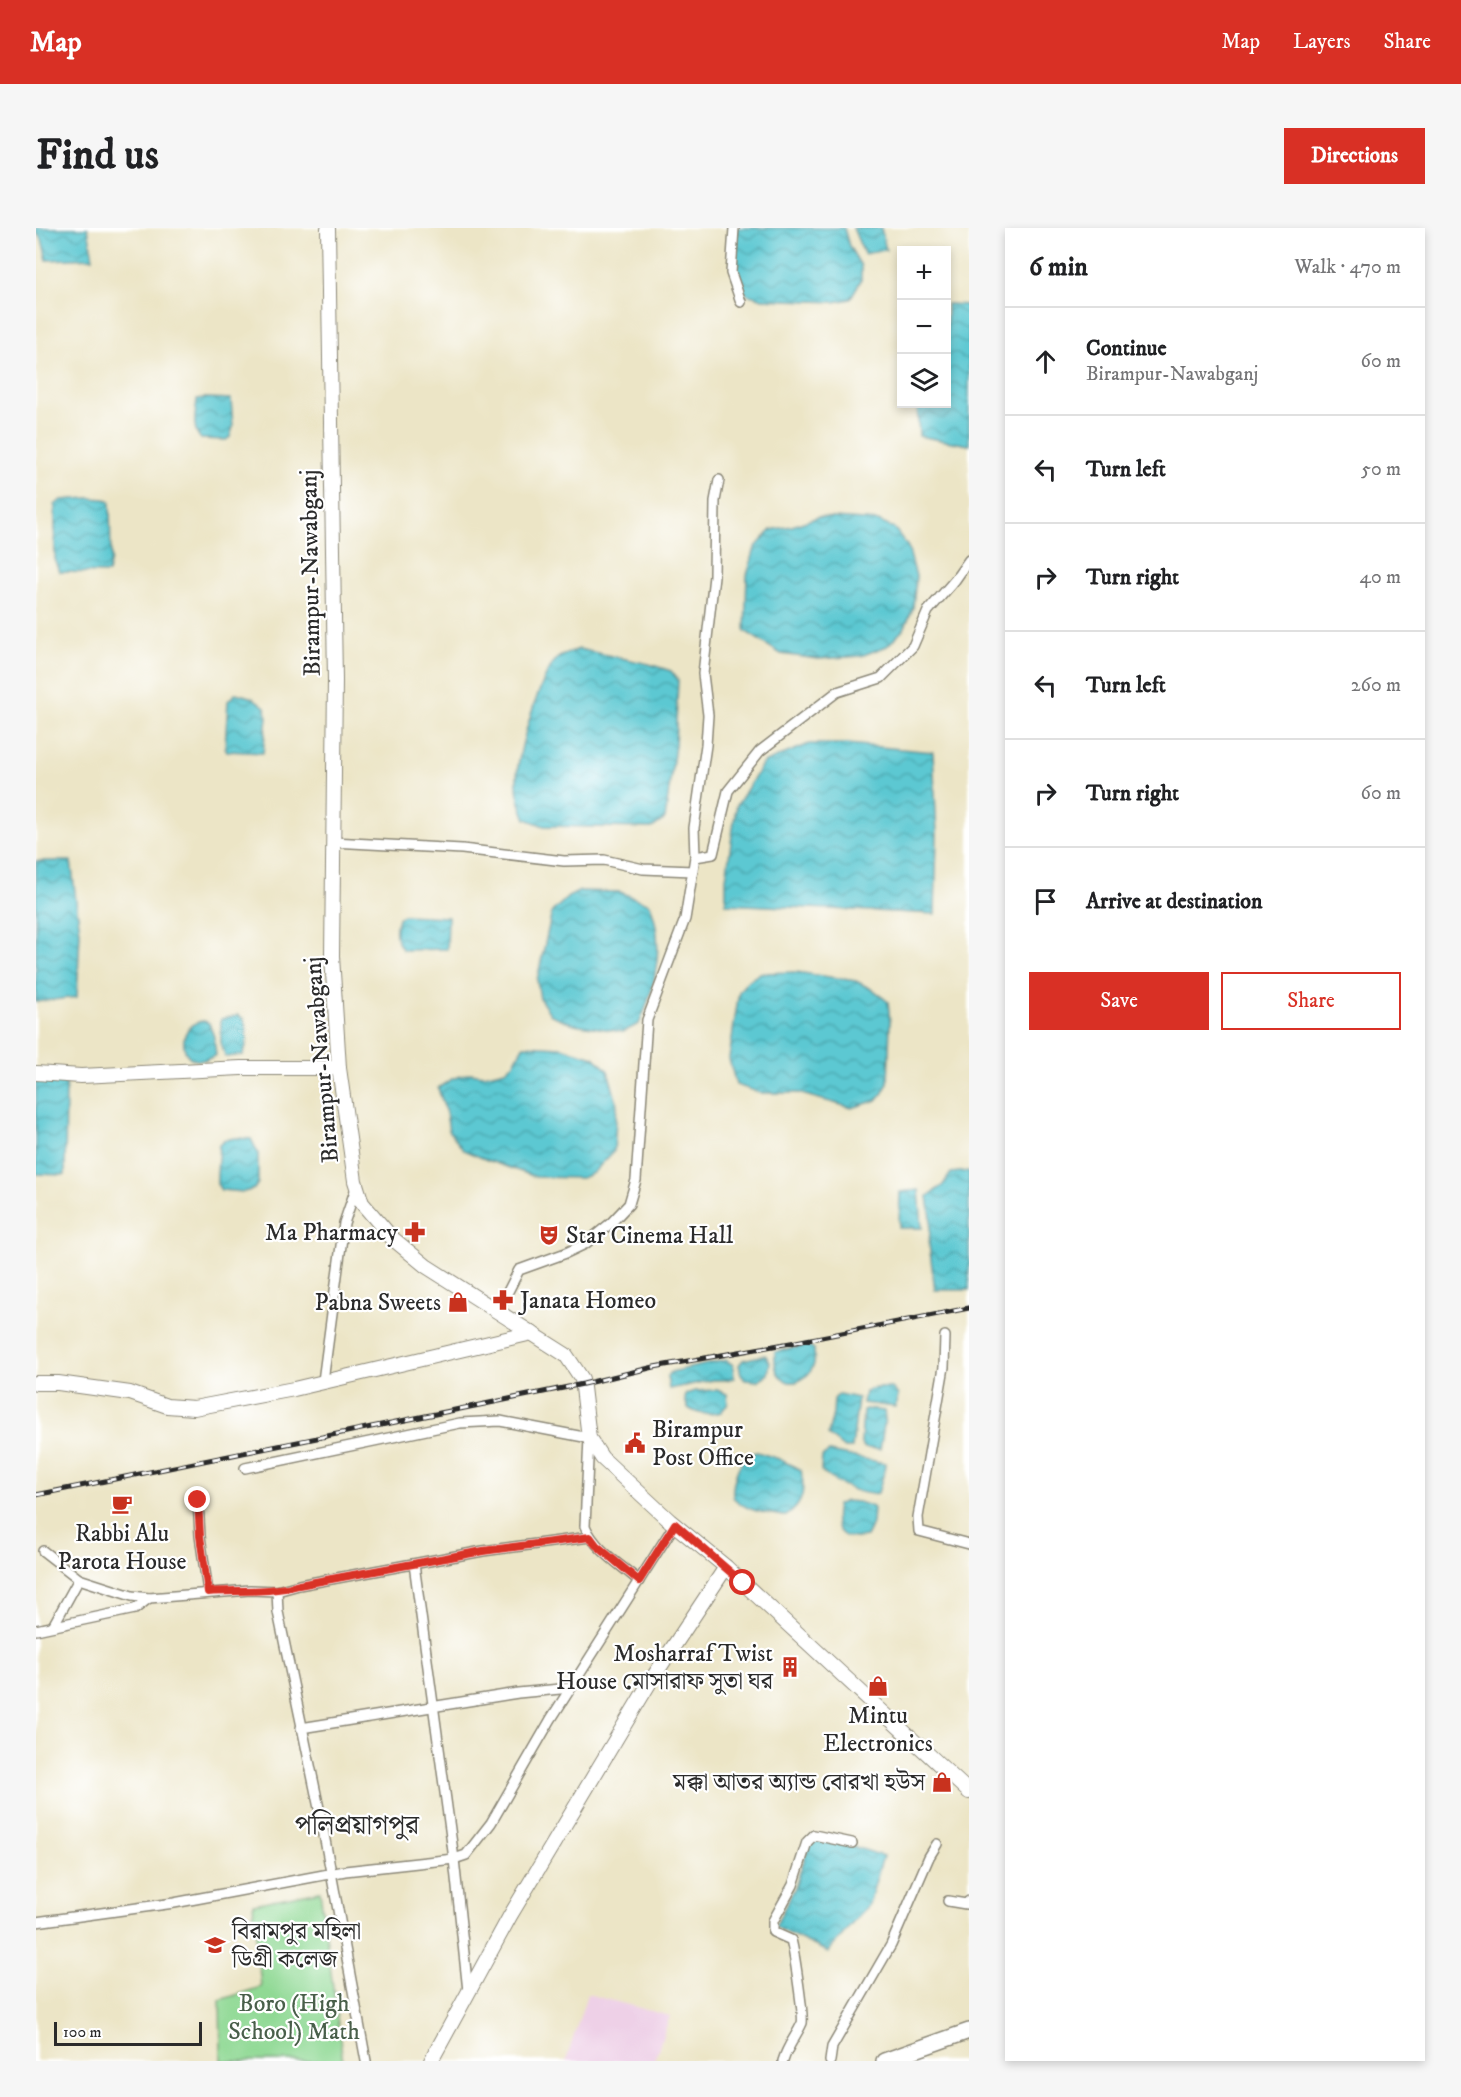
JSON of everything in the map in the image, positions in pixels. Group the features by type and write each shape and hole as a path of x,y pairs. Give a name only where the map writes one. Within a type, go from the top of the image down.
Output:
{"main road":[{"name":"Birampur-Nawabganj","path":"328,228 335,680 332,956 339,1068 356,1188 362,1203 392,1238 426,1266 566,1355 576,1367 584,1386 589,1438"},
{"path":"36,1073 81,1076 241,1068 339,1068"},
{"path":"36,1383 58,1383 130,1393 167,1406 194,1408 532,1333"},
{"path":"589,1438 602,1458 726,1567 969,1792"},
{"path":"431,2061 510,1916 626,1722 726,1567"},
{"path":"884,2061 969,2031"}],"street":[{"path":"734,228 731,273 741,302"},
{"path":"498,1311 519,1270 585,1244 629,1204 637,1170 647,1020 685,918 695,857 694,828 708,715 703,674 714,576 715,501 719,480"},
{"path":"695,857 713,854 728,790 760,751 837,692 882,678 913,646 928,611 969,560"},
{"path":"333,842 462,849 564,861 604,861 643,869 693,872"},
{"path":"323,1381 344,1223 356,1188"},
{"path":"945,1336 944,1367 918,1517 919,1531 969,1544"},
{"path":"245,1468 460,1423 500,1421 589,1438 585,1526 596,1545 639,1581"},
{"path":"198,1500 200,1536 208,1592"},
{"path":"36,1922 174,1903 330,1873 454,1859 466,1855 491,1823 571,1688 675,1524"},
{"path":"43,1551 79,1578 132,1596 149,1598 208,1592 277,1591 483,1551 590,1537"},
{"path":"414,1563 454,1859 468,1994"},
{"path":"53,1626 79,1578"},
{"path":"277,1591 278,1612 366,2061"},
{"path":"36,1630 135,1609 149,1598"},
{"path":"301,1728 518,1693 571,1688"},
{"path":"783,2061 787,2047 803,2022 795,1954 791,1940 774,1932 772,1921 793,1885 807,1842 814,1835 852,1843"},
{"path":"830,2061 832,2047 891,1945 929,1857 937,1844"},
{"path":"948,1901 966,1904 969,1901"}],"shaded area":[{"path":"587,1994 670,2016 654,2061 566,2061"}],"green space":[{"name":"Boro (High School) Math","path":"320,1891 343,2061 221,2061 220,2000 261,1987 253,1904"}],"water":[{"path":"36,228 88,228 93,258 47,260 42,239 36,233"},
{"path":"736,228 844,228 849,246 861,266 861,280 850,299 834,302 762,299 747,294 740,287 735,272"},
{"path":"853,228 881,228 886,250 864,254"},
{"path":"951,304 969,305 969,445 919,436 917,408 951,408"},
{"path":"197,399 231,399 233,427 230,437 226,440 201,439 198,435 195,420"},
{"path":"105,499 110,502 111,559 108,573 60,572 55,559 55,505 61,500"},
{"path":"818,517 878,521 895,529 908,547 916,576 913,608 904,629 887,646 861,656 818,659 781,654 745,631 747,575 755,548 771,530"},
{"path":"579,649 649,664 671,671 678,680 675,745 665,819 652,828 544,826 526,819 518,795 517,779 521,752 531,715 551,667 558,658"},
{"path":"236,693 253,698 265,707 267,717 263,753 227,751 225,747 228,701"},
{"path":"809,744 847,744 933,752 937,834 935,914 726,904 726,879 736,807 763,763"},
{"path":"36,861 71,861 80,932 77,997 36,1002"},
{"path":"580,891 620,892 650,904 655,919 658,949 650,995 639,1024 623,1032 574,1024 551,1015 540,999 537,980 552,912 568,897"},
{"path":"403,915 448,917 447,949 403,950 398,943 396,927 398,918"},
{"path":"796,972 856,981 875,991 888,1002 890,1022 888,1083 877,1100 852,1108 798,1093 761,1093 736,1085 729,1059 739,991 760,973"},
{"path":"238,1015 244,1019 246,1028 245,1051 243,1055 226,1057 221,1045 221,1019"},
{"path":"204,1021 209,1023 214,1037 216,1055 203,1060 194,1059 187,1054 184,1038 187,1030 194,1024"},
{"path":"524,1045 560,1047 594,1057 608,1071 617,1103 614,1151 593,1173 582,1178 536,1177 463,1150 449,1131 438,1088 452,1079 470,1073 484,1075 505,1070 514,1063"},
{"path":"36,1079 66,1079 65,1175 36,1174"},
{"path":"251,1139 258,1153 258,1183 254,1189 244,1192 221,1190 217,1184 219,1145 225,1140"},
{"path":"969,1171 969,1290 935,1290 929,1244 931,1218 928,1196 943,1185 951,1173"},
{"path":"919,1190 922,1228 899,1228 900,1192"},
{"path":"807,1345 814,1349 812,1369 800,1380 790,1382 785,1380 777,1371 775,1352"},
{"path":"765,1355 770,1361 768,1374 757,1381 745,1380 741,1375 739,1365 743,1360"},
{"path":"726,1360 733,1365 734,1378 669,1389 667,1376 671,1372"},
{"path":"878,1388 892,1388 898,1395 895,1407 863,1403 865,1392"},
{"path":"717,1390 727,1394 728,1403 721,1412 704,1414 688,1408 685,1400 686,1394 695,1391"},
{"path":"839,1394 858,1398 852,1448 844,1448 828,1435 834,1399"},
{"path":"863,1410 884,1411 885,1419 880,1449 865,1448 861,1444"},
{"path":"757,1452 779,1459 801,1470 802,1496 796,1507 786,1516 750,1509 733,1497 734,1481 741,1463 748,1455"},
{"path":"829,1452 885,1463 878,1493 864,1493 848,1488 821,1471 822,1457"},
{"path":"845,1501 873,1507 872,1523 866,1537 857,1538 844,1535 837,1527 837,1505"},
{"path":"811,1839 833,1840 883,1856 869,1904 828,1952 775,1927 795,1887"}],"railway":[{"path":"36,1495 583,1384 654,1367 969,1308"}],"place":[{"name":"Ma Pharmacy","path":"415,1232"},
{"name":"Star Cinema Hall","path":"549,1235"},
{"name":"Janata Homeo","path":"503,1300"},
{"name":"Pabna Sweets","path":"458,1302"},
{"name":"Birampur Post Office","path":"635,1443"},
{"name":"Rabbi Alu Parota House","path":"122,1504"},
{"name":"Mosharraf Twist House মোসারাফ সুতা ঘর","path":"790,1667"},
{"name":"Mintu Electronics","path":"878,1686"},
{"name":"মক্কা আতর অ্যান্ড বোরখা হউস","path":"942,1782"},
{"name":"বিরামপুর মহিলা ডিগ্রী কলেজ","path":"215,1945"}],"district":[{"name":"পলিপ্রয়াগপুর","path":"357,1825"}],"route":[{"path":"198,1500 203,1564 208,1592 277,1591 483,1551 590,1537 596,1545 639,1581 675,1524 743,1583"}]}
